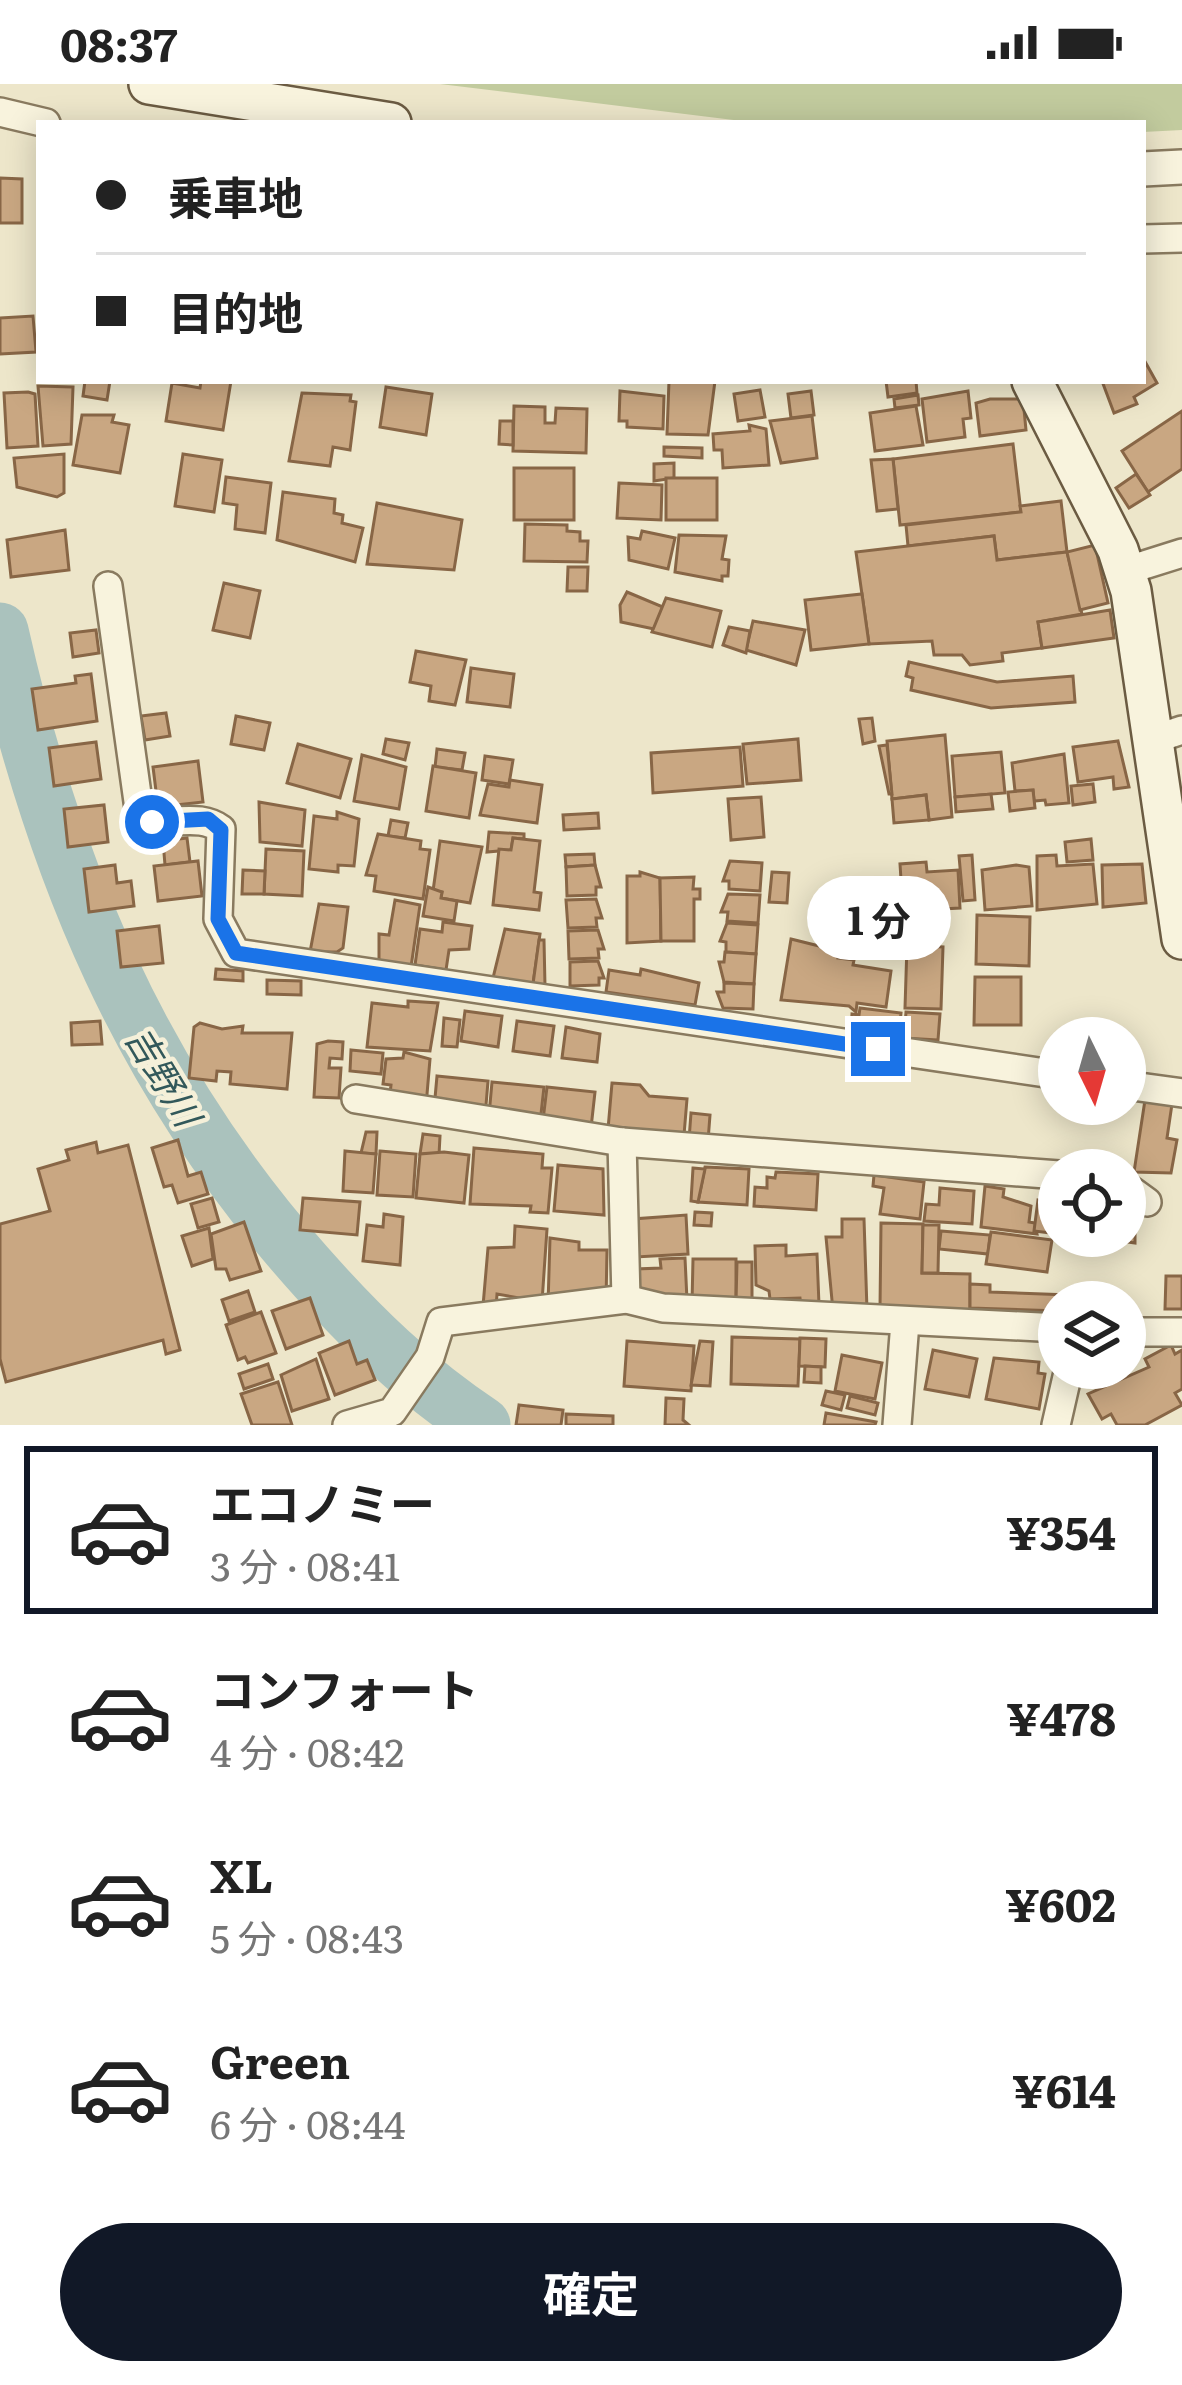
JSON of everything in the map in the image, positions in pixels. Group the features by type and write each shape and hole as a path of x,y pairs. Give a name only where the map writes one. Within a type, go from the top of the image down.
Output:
{"main road":[{"path":"149,84 372,120"},
{"path":"1033,384 1125,571 1168,734 1182,940"}],"street":[{"path":"0,112 36,121"},
{"path":"1146,169 1182,167"},
{"path":"1146,239 1182,238"},
{"path":"1125,571 1182,553"},
{"path":"109,586 140,816 152,822 208,819 221,830 218,919 236,953 1038,1072"},
{"path":"1146,1088 1182,1093"},
{"path":"356,1100 622,1142 1038,1173"},
{"path":"622,1142 626,1299"},
{"path":"347,1425 392,1412 430,1357 441,1322 626,1299 663,1308 1038,1327"},
{"path":"897,1425 904,1322"},
{"path":"1146,1332 1182,1332"},
{"path":"1056,1425 1064,1389"}],"green space":[{"path":"440,84 1182,84 1182,130 1146,132 1146,120 734,120"}],"building":[{"path":"0,178 22,179 22,223 0,223"},
{"path":"33,316 36,352 0,354 0,318"},
{"path":"1146,363 1157,383 1134,397 1137,404 1114,413 1103,384 1146,384"},
{"path":"85,384 110,384 107,400 83,396"},
{"path":"172,384 200,388 201,384 231,384 223,430 166,421"},
{"path":"669,384 715,384 708,435 667,434"},
{"path":"886,384 916,384 917,393 888,397"},
{"path":"38,386 73,387 71,444 43,446"},
{"path":"386,387 432,394 426,435 380,427"},
{"path":"760,390 765,417 738,421 734,394"},
{"path":"620,391 664,396 663,429 627,427 627,421 619,421"},
{"path":"811,391 814,415 791,418 788,394"},
{"path":"968,391 971,418 963,419 965,437 927,442 922,399"},
{"path":"4,393 35,394 38,446 7,448"},
{"path":"302,393 351,395 350,401 356,402 350,450 333,447 330,466 289,461"},
{"path":"918,395 919,405 895,408 894,399"},
{"path":"1023,399 1026,430 980,436 976,403"},
{"path":"514,406 545,407 545,423 555,423 556,408 587,409 586,453 513,451"},
{"path":"916,406 923,445 875,451 870,413"},
{"path":"1182,411 1182,469 1148,492 1122,451"},
{"path":"82,415 114,415 112,422 129,425 120,473 73,465"},
{"path":"812,416 817,458 781,463 770,421"},
{"path":"500,421 513,421 513,445 499,444"},
{"path":"749,425 766,429 769,465 723,468 722,450 714,450 713,434 750,431"},
{"path":"1013,444 1021,512 900,525 893,459"},
{"path":"664,447 702,448 702,458 664,456"},
{"path":"64,454 64,493 57,497 17,487 14,458"},
{"path":"183,454 222,460 214,512 175,506"},
{"path":"893,459 898,509 877,511 871,460"},
{"path":"674,463 674,478 654,481 654,464"},
{"path":"514,468 574,468 574,520 514,520"},
{"path":"1136,474 1150,495 1129,508 1116,488"},
{"path":"226,477 271,483 265,533 235,529 237,505 223,503"},
{"path":"666,478 717,478 717,520 666,520"},
{"path":"619,483 662,485 661,520 617,518"},
{"path":"283,492 335,499 334,513 343,515 342,523 363,528 355,562 277,540"},
{"path":"1061,501 1067,552 997,560 994,536 908,546 906,525 1021,512 1020,506"},
{"path":"377,503 462,520 454,570 367,564"},
{"path":"525,524 567,525 567,531 580,532 580,541 588,541 587,562 524,561"},
{"path":"65,530 69,570 11,577 7,540"},
{"path":"642,531 675,538 668,569 629,560 628,537 640,539"},
{"path":"679,535 726,536 722,559 729,560 728,576 722,576 722,581 675,572"},
{"path":"994,536 997,560 1067,552 1082,614 1038,622 1042,648 1002,653 1003,661 970,665 962,655 934,655 932,641 869,644 856,552"},
{"path":"1095,545 1108,603 1080,610 1067,552"},
{"path":"568,567 588,567 587,591 567,591"},
{"path":"224,583 260,591 250,638 213,630"},
{"path":"627,592 663,607 654,629 621,622 620,605"},
{"path":"862,594 869,644 811,650 805,600"},
{"path":"666,598 721,611 712,647 652,632"},
{"path":"1110,610 1114,638 1042,648 1038,622"},
{"path":"753,621 805,630 796,665 746,650"},
{"path":"729,627 750,631 746,653 723,645"},
{"path":"96,630 99,653 73,657 70,633"},
{"path":"416,651 466,660 455,705 429,701 431,686 410,682"},
{"path":"909,662 997,682 1073,676 1075,702 991,708 911,690 913,678 906,676"},
{"path":"471,668 514,674 510,707 467,702"},
{"path":"91,674 97,721 38,730 32,689 76,683 75,676"},
{"path":"166,713 170,736 145,740 141,716"},
{"path":"236,716 270,723 264,750 231,744"},
{"path":"872,718 875,741 863,744 859,719"},
{"path":"945,735 952,817 929,820 926,795 892,799 887,741"},
{"path":"386,739 409,743 405,760 383,754"},
{"path":"798,739 801,780 747,784 743,744"},
{"path":"1118,741 1129,787 1114,789 1113,777 1078,782 1073,747"},
{"path":"96,742 101,779 54,786 49,748"},
{"path":"298,744 351,759 340,798 287,783"},
{"path":"887,745 892,794 879,746"},
{"path":"740,747 743,786 653,793 651,753"},
{"path":"437,749 465,753 462,770 435,767"},
{"path":"1001,752 1005,793 955,797 952,756"},
{"path":"1064,754 1069,803 1046,805 1045,800 1034,801 1033,790 1015,791 1012,763"},
{"path":"362,755 406,767 399,809 354,801"},
{"path":"485,756 513,760 509,784 482,780"},
{"path":"198,761 203,802 158,807 153,767"},
{"path":"433,766 476,773 469,818 426,811"},
{"path":"510,780 542,785 537,823 480,815 488,784 509,787"},
{"path":"1093,784 1095,802 1073,805 1071,786"},
{"path":"1033,790 1035,808 1010,811 1008,792"},
{"path":"991,794 993,809 956,812 955,797"},
{"path":"926,795 929,820 894,823 892,799"},
{"path":"761,797 764,837 731,840 728,799"},
{"path":"259,802 305,810 302,846 260,842"},
{"path":"104,805 108,842 68,847 64,809"},
{"path":"337,812 359,819 354,866 338,865 338,872 309,869 314,816 337,819"},
{"path":"598,813 599,828 564,830 563,815"},
{"path":"391,820 408,823 405,838 388,836"},
{"path":"489,832 524,834 524,839 513,838 511,850 487,852"},
{"path":"378,834 421,841 420,849 430,850 423,899 374,891 376,876 366,875"},
{"path":"187,838 190,862 165,865 163,841"},
{"path":"513,838 540,841 534,892 541,893 539,910 493,905 499,849 511,850"},
{"path":"1091,839 1093,860 1067,862 1065,842"},
{"path":"440,841 482,847 470,903 441,898 442,892 433,891"},
{"path":"266,849 304,851 302,896 264,894"},
{"path":"594,854 595,865 566,867 565,855"},
{"path":"972,855 975,900 963,901 959,856"},
{"path":"1056,855 1057,866 1093,864 1097,904 1037,910 1037,856"},
{"path":"198,861 202,896 158,901 154,866"},
{"path":"730,861 762,863 760,891 729,889 729,881 723,881"},
{"path":"926,862 927,872 958,870 960,908 903,911 900,864"},
{"path":"1142,864 1146,903 1103,907 1102,865"},
{"path":"115,865 117,883 131,881 134,906 89,912 84,869"},
{"path":"595,865 601,887 596,887 596,895 567,896 566,867"},
{"path":"1029,867 1032,906 985,910 982,870"},
{"path":"243,870 265,871 264,894 242,894"},
{"path":"640,872 660,878 661,941 627,943 627,876 640,876"},
{"path":"772,872 789,873 787,903 769,902"},
{"path":"694,877 693,889 700,889 700,899 694,899 694,941 661,941 660,878"},
{"path":"428,887 442,892 441,898 457,901 454,921 423,916"},
{"path":"728,894 760,895 758,923 727,921 728,912 721,912"},
{"path":"596,899 602,918 596,918 597,927 568,928 566,900"},
{"path":"395,900 420,905 411,967 379,962 379,934 389,935"},
{"path":"319,904 348,907 343,948 337,952 310,952"},
{"path":"977,915 1030,917 1029,966 976,964"},
{"path":"443,922 472,926 469,949 449,950 446,970 415,965 420,929 442,932"},
{"path":"727,923 758,925 756,954 726,952 726,942 720,941"},
{"path":"905,924 936,926 935,944 904,942"},
{"path":"159,926 163,963 121,967 117,931"},
{"path":"505,929 540,934 533,984 493,978"},
{"path":"598,930 604,949 598,949 599,958 569,959 568,931"},
{"path":"791,939 839,951 838,958 854,960 853,965 891,971 886,1007 857,1003 856,1012 849,1006 781,1000"},
{"path":"539,940 544,940 545,986 533,984"},
{"path":"907,945 943,947 941,1009 905,1008"},
{"path":"725,952 756,954 754,984 724,982 719,962 724,962"},
{"path":"598,961 604,978 599,978 599,985 570,986 570,962"},
{"path":"216,969 243,971 243,981 215,979"},
{"path":"641,969 699,983 695,1005 606,992 609,970 640,975"},
{"path":"975,977 1021,977 1021,1025 974,1025"},
{"path":"267,980 301,981 301,995 267,994"},
{"path":"724,983 754,984 753,1009 723,1008 717,992 724,992"},
{"path":"408,1001 438,1003 430,1051 367,1047 372,1003 408,1007"},
{"path":"860,1008 901,1013 899,1033 851,1027 852,1014 859,1015"},
{"path":"465,1011 502,1016 498,1047 461,1041"},
{"path":"906,1012 940,1014 938,1040 904,1038"},
{"path":"444,1018 460,1020 457,1047 442,1046"},
{"path":"100,1021 102,1044 72,1045 71,1023"},
{"path":"517,1021 554,1026 550,1056 513,1051"},
{"path":"200,1023 222,1029 243,1026 242,1033 292,1033 287,1089 230,1084 231,1072 217,1071 216,1081 189,1078 194,1027"},
{"path":"566,1027 600,1034 597,1062 562,1058"},
{"path":"343,1042 342,1059 330,1058 329,1068 341,1068 339,1098 314,1097 317,1044"},
{"path":"351,1050 383,1053 381,1074 350,1071"},
{"path":"404,1052 430,1059 426,1106 389,1102 391,1085 383,1084 386,1059 403,1058"},
{"path":"437,1076 488,1081 485,1117 434,1109"},
{"path":"492,1082 544,1087 540,1123 489,1115"},
{"path":"612,1083 640,1085 649,1096 687,1099 684,1135 608,1129"},
{"path":"547,1087 595,1092 591,1128 543,1120"},
{"path":"1146,1100 1172,1104 1167,1138 1177,1140 1171,1173 1146,1172 1146,1149 1138,1149 1141,1125 1146,1125"},
{"path":"691,1113 710,1115 708,1141 689,1140"},
{"path":"366,1132 377,1132 376,1154 361,1153"},
{"path":"423,1134 440,1136 439,1155 420,1154"},
{"path":"178,1140 188,1176 201,1172 208,1194 178,1203 172,1185 164,1187 152,1148"},
{"path":"96,1142 98,1153 128,1145 180,1350 166,1354 163,1340 6,1382 0,1359 0,1224 50,1211 38,1169 69,1160 66,1150"},
{"path":"474,1148 543,1154 542,1168 552,1168 548,1213 530,1212 531,1206 470,1204"},
{"path":"345,1151 376,1154 373,1193 343,1191"},
{"path":"380,1151 416,1154 413,1197 377,1195"},
{"path":"420,1154 469,1155 464,1203 416,1198"},
{"path":"558,1165 603,1169 604,1215 554,1211"},
{"path":"705,1167 749,1169 747,1205 698,1202"},
{"path":"693,1168 705,1169 698,1202 691,1201"},
{"path":"776,1172 818,1174 816,1210 754,1206 755,1187 767,1188 767,1177 775,1178"},
{"path":"874,1175 924,1182 920,1219 880,1214 884,1188 873,1186"},
{"path":"985,1186 1004,1189 1003,1197 1031,1206 1029,1222 1035,1223 1037,1234 981,1227"},
{"path":"940,1188 974,1191 972,1224 924,1221 926,1204 939,1205"},
{"path":"212,1198 219,1222 198,1228 191,1204"},
{"path":"303,1198 360,1202 357,1235 300,1230"},
{"path":"695,1212 712,1213 711,1226 694,1225"},
{"path":"384,1214 403,1217 400,1265 363,1261 367,1225 383,1227"},
{"path":"686,1215 688,1254 636,1257 633,1219"},
{"path":"842,1219 864,1219 867,1310 833,1311 826,1237 842,1237"},
{"path":"244,1222 261,1271 230,1280 226,1269 216,1269 211,1234"},
{"path":"881,1223 923,1224 922,1273 970,1274 970,1310 880,1308"},
{"path":"923,1225 939,1225 938,1273 922,1273"},
{"path":"515,1226 547,1229 542,1302 497,1294 496,1308 483,1306 488,1248 514,1247"},
{"path":"209,1228 213,1259 192,1266 182,1236"},
{"path":"941,1231 990,1235 988,1254 939,1249"},
{"path":"991,1232 1038,1238 1038,1257 1049,1257 1047,1272 986,1264"},
{"path":"550,1238 579,1242 579,1250 607,1250 606,1303 548,1305"},
{"path":"786,1245 786,1256 817,1254 819,1305 801,1306 800,1298 770,1299 769,1291 756,1285 755,1246"},
{"path":"685,1258 687,1300 638,1302 636,1269 661,1268 660,1259"},
{"path":"693,1259 736,1259 736,1305 692,1304"},
{"path":"737,1262 752,1262 752,1302 736,1302"},
{"path":"1166,1276 1182,1276 1182,1309 1165,1309"},
{"path":"970,1284 990,1285 990,1292 1038,1294 1038,1310 970,1308"},
{"path":"248,1291 255,1312 229,1321 222,1300"},
{"path":"310,1298 323,1335 286,1349 272,1311"},
{"path":"261,1312 276,1353 248,1363 245,1357 238,1360 226,1325"},
{"path":"732,1337 800,1339 798,1386 731,1384"},
{"path":"800,1338 826,1339 825,1367 799,1366"},
{"path":"349,1341 357,1364 367,1360 375,1380 335,1395 319,1353"},
{"path":"627,1341 694,1346 691,1391 624,1386"},
{"path":"700,1341 713,1342 710,1386 691,1385"},
{"path":"1171,1345 1175,1354 1182,1350 1182,1389 1175,1393 1182,1405 1145,1425 1117,1425 1111,1414 1102,1419 1088,1394 1099,1389 1146,1389 1146,1358"},
{"path":"933,1350 977,1359 969,1397 925,1389"},
{"path":"842,1355 882,1363 875,1399 835,1391"},
{"path":"994,1358 1038,1362 1038,1389 1042,1389 1039,1409 986,1399"},
{"path":"316,1359 329,1399 292,1411 281,1375"},
{"path":"268,1364 273,1379 244,1389 239,1374"},
{"path":"805,1366 821,1367 821,1383 804,1382"},
{"path":"278,1382 292,1425 252,1425 241,1394"},
{"path":"826,1391 845,1395 841,1410 822,1405"},
{"path":"850,1396 878,1403 875,1415 847,1408"},
{"path":"666,1398 684,1399 683,1420 689,1425 665,1425"},
{"path":"519,1405 563,1410 561,1425 516,1425"},
{"path":"826,1413 876,1422 824,1425"},
{"path":"566,1414 613,1416 613,1425 566,1425"}],"waterway":[{"name":"吉野川","path":"0,631 47,806 77,889 150,1046 196,1122 247,1195 346,1310 411,1371 482,1425"}],"route":[{"path":"152,822 208,819 221,830 218,919 236,953 878,1049"}]}
